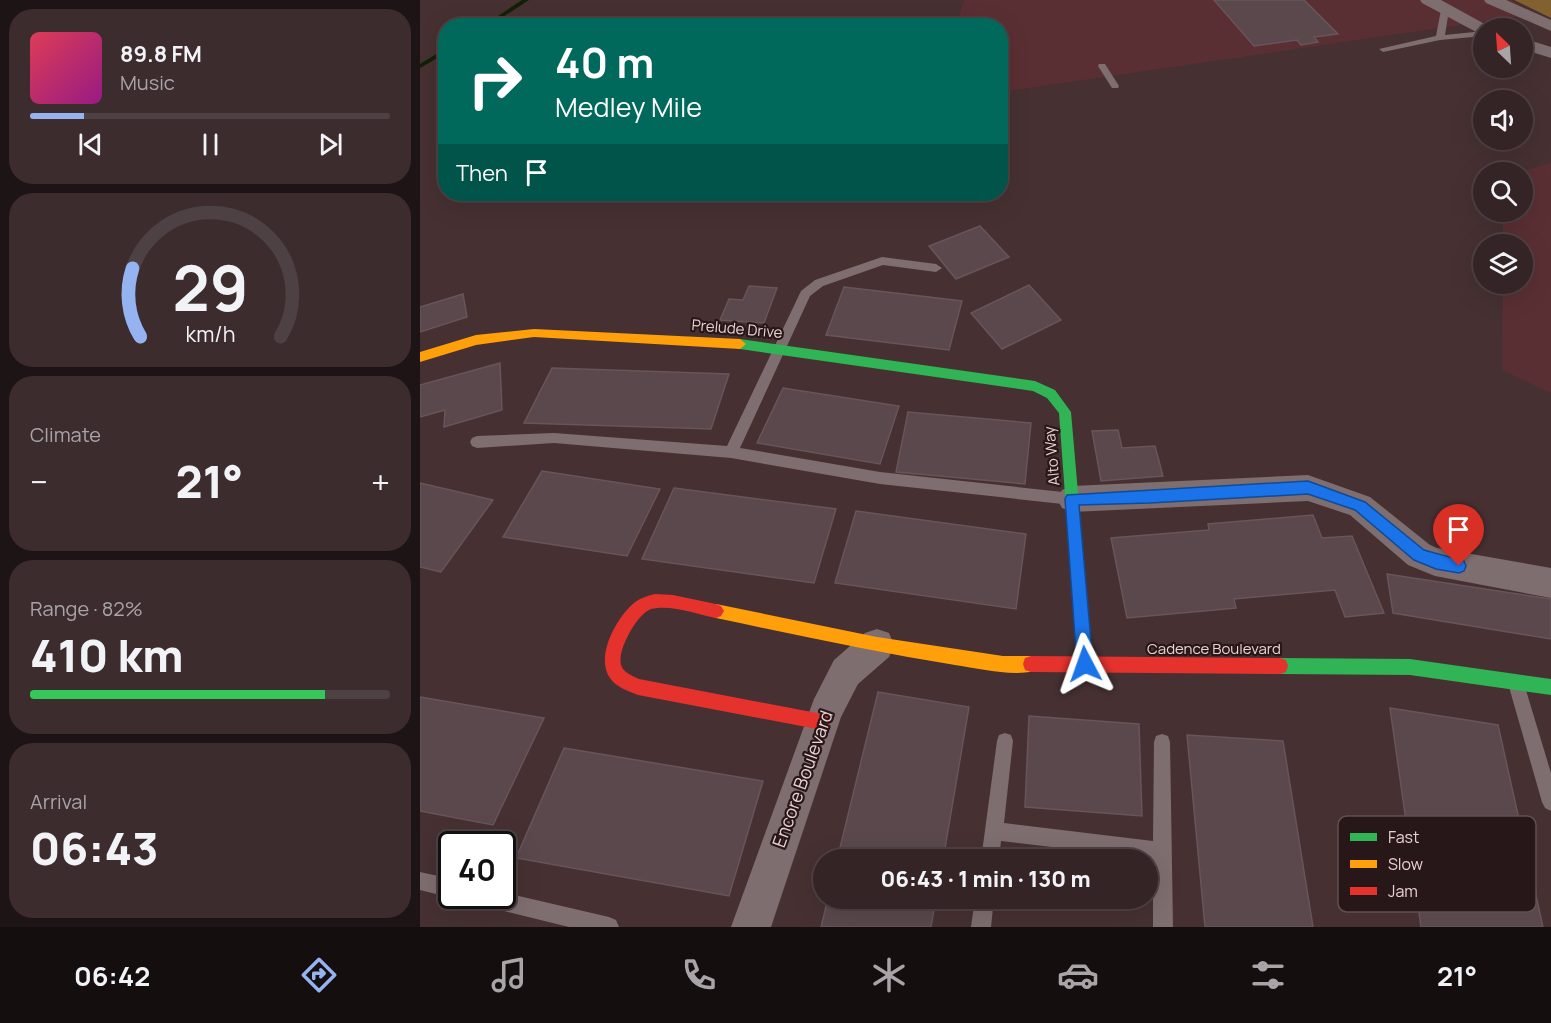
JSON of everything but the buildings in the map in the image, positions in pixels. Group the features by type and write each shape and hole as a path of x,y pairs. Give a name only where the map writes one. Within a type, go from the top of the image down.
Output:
{"street":[{"path":"1428,0 1473,25"},
{"path":"1492,0 1551,26"},
{"path":"1533,47 1551,53"},
{"name":"Prelude Drive","path":"420,357 467,342 505,334 534,333 723,342 780,348 1035,386 1052,394"},
{"name":"Alto Way","path":"1052,394 1065,412 1085,664"},
{"path":"1072,499 1308,488 1360,506 1419,555 1436,562 1551,583"},
{"name":"Cadence Boulevard","path":"822,722 638,687 619,676 613,666 614,654 634,610 650,602 666,602 877,645 1003,664 1410,667 1551,687"},
{"name":"Encore Boulevard","path":"751,927 822,722 846,672 877,645"}],"lane":[{"path":"1440,38 1445,10"},
{"path":"1383,49 1473,33"},
{"path":"1102,66 1115,86"},
{"path":"730,452 805,294 819,282 882,261 936,268"},
{"path":"477,442 554,438 730,452 880,478 1072,499"},
{"path":"1516,682 1551,802"},
{"path":"991,849 1005,741"},
{"path":"1162,742 1163,927"},
{"path":"993,831 1164,851"},
{"path":"420,881 438,886"},
{"path":"516,905 609,927"},
{"path":"981,927 983,909"}],"shaded area":[{"path":"964,0 1511,0 1535,14 1508,18 1473,18 1473,23 1008,91 1008,18 958,18"},
{"path":"1514,0 1551,0 1551,18"},
{"path":"1551,163 1551,393 1502,370 1503,294 1533,294 1533,234 1503,234 1503,222 1533,222 1533,168"}],"waterway":[{"path":"498,18 526,0"},
{"path":"420,66 438,55"}],"traffic: fast":[{"path":"740,344 1035,386 1051,394 1065,412 1076,550"},
{"path":"1280,666 1410,667 1551,687"}],"traffic: slow":[{"path":"420,357 476,340 534,333 740,344"},
{"path":"1076,550 1085,664"},
{"path":"716,611 877,645 1003,664 1031,664"}],"traffic: jam":[{"path":"716,611 664,601 655,601 641,606 622,630 614,651 615,671 623,680 638,687 822,722"},
{"path":"1031,664 1280,666"}],"route":[{"path":"1085,664 1072,499 1308,488 1360,506 1419,555 1436,562 1459,566"}]}
